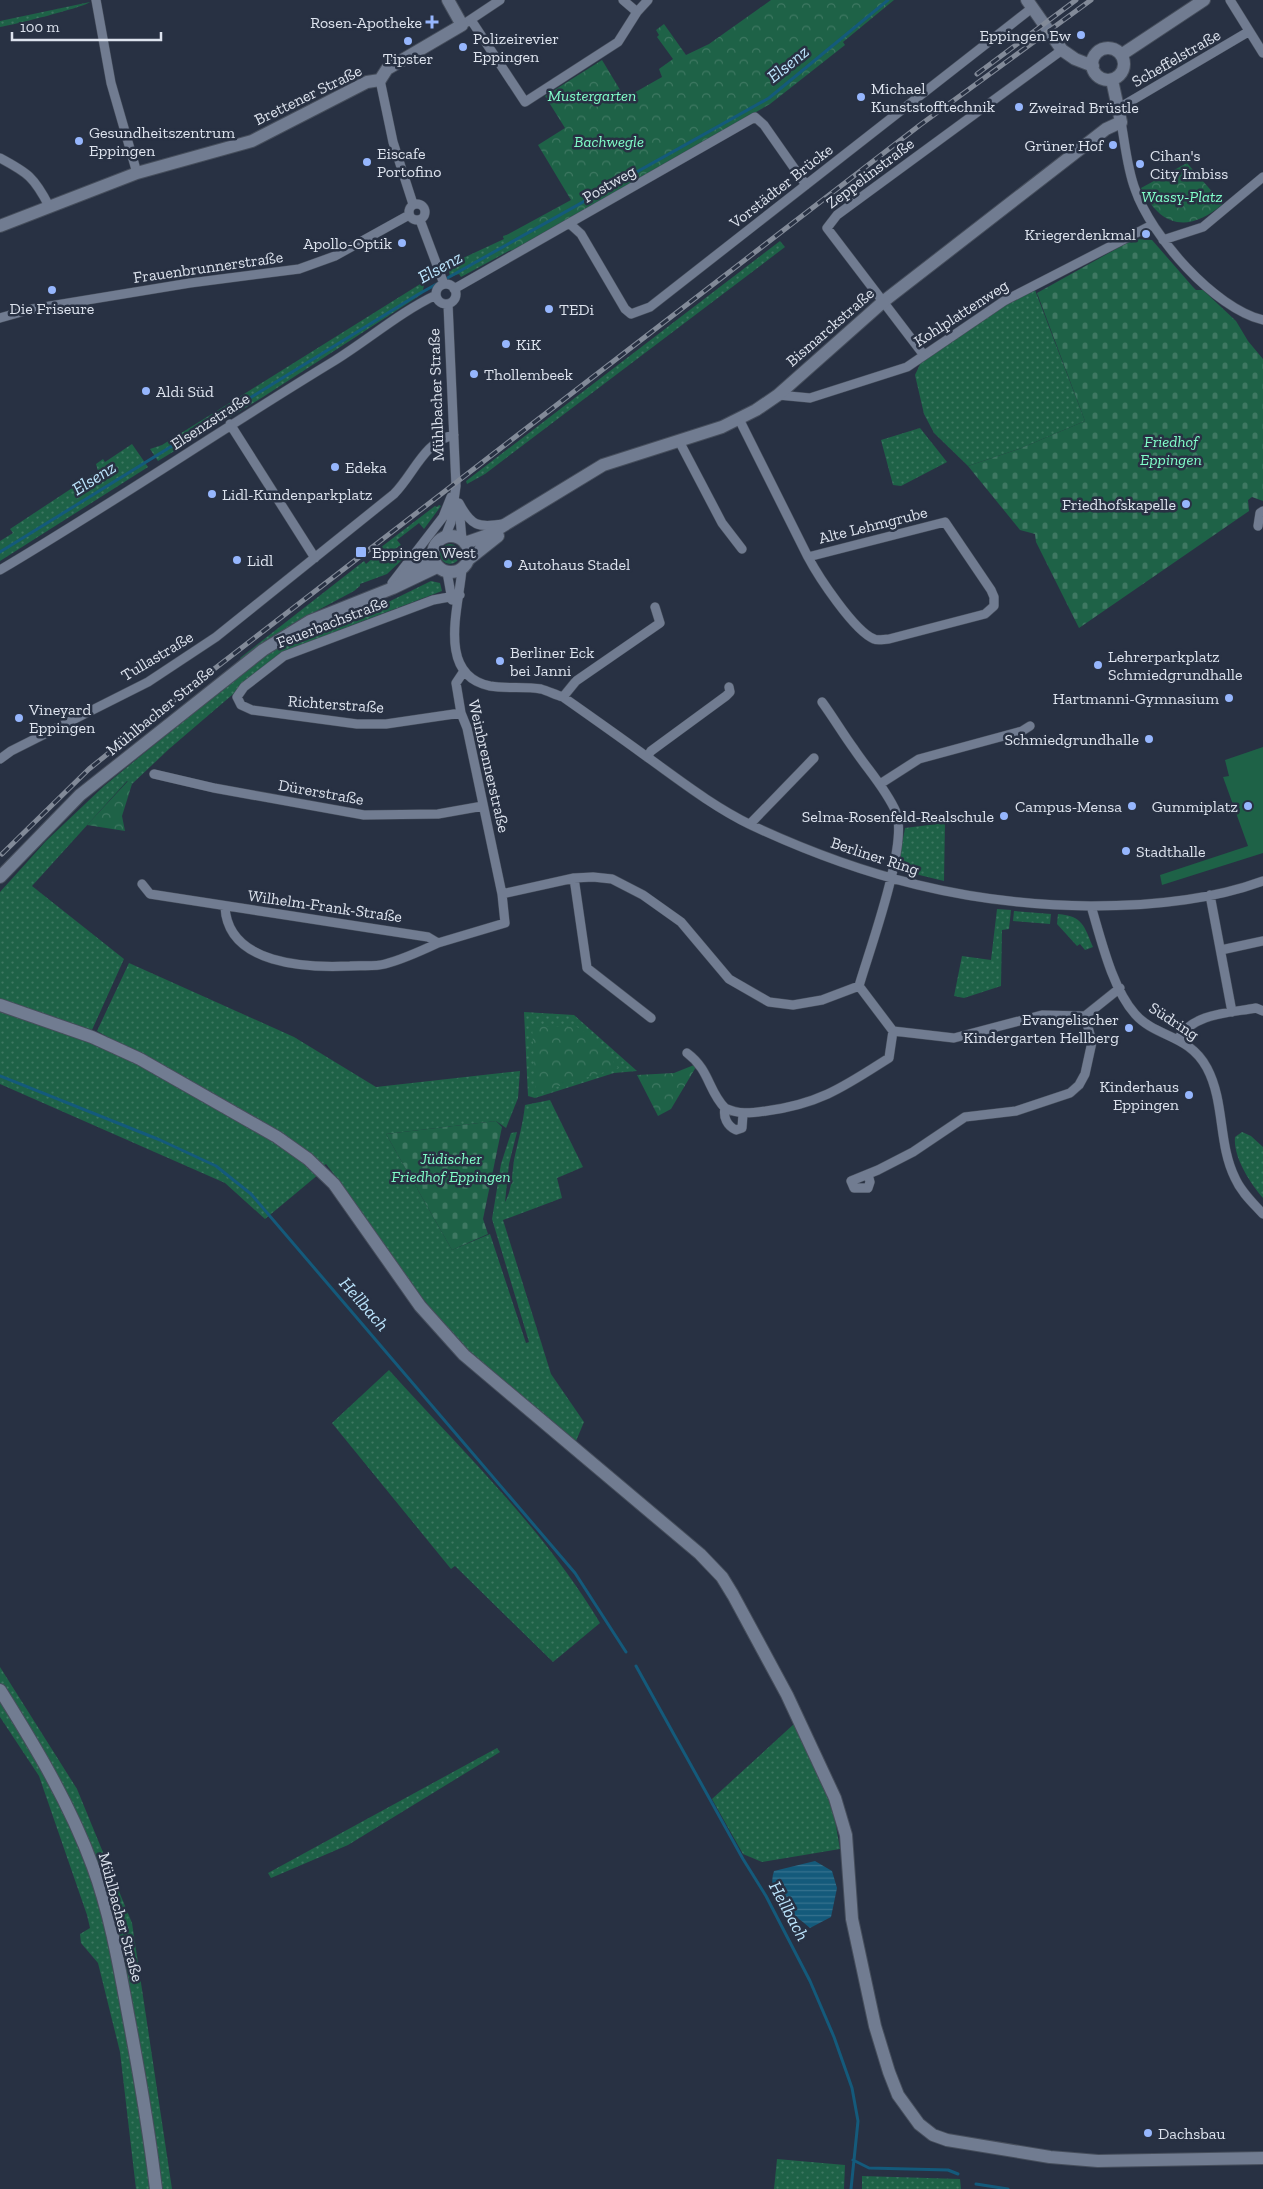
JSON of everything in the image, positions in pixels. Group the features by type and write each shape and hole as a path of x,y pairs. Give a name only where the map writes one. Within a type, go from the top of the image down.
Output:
{"street":[{"path":"96,0 111,83 137,173"},
{"path":"448,0 525,102 618,42 637,12 648,0"},
{"name":"Brettener Straße","path":"0,226 137,173 252,141 367,82 380,80 387,69 466,23 500,0"},
{"path":"623,0 637,12"},
{"path":"1121,55 1204,0"},
{"path":"1230,0 1248,32 1263,53"},
{"path":"1029,4 1062,50 1075,59 1092,66 1099,78 1112,80 1120,76 1124,68 1121,55 1112,49 1103,50 1096,55 1092,66"},
{"name":"Vorstädter Brücke","path":"570,224 581,234 624,309 631,314 650,307 806,185 1029,4"},
{"name":"Scheffelstraße","path":"1119,108 1248,32"},
{"name":"Zeppelinstraße","path":"924,354 827,228 837,215 1062,50"},
{"path":"380,80 393,142 413,204"},
{"path":"1112,80 1134,187 1152,225 1163,240 1207,287 1237,311 1263,320"},
{"name":"Postweg","path":"454,290 755,117 764,125 806,185"},
{"name":"Bismarckstraße","path":"464,541 488,535 603,465 679,441 739,419 778,395 884,301 1106,129 1121,122"},
{"path":"1,162 22,170 37,182 48,206"},
{"path":"1163,240 1203,228 1263,177"},
{"path":"413,204 409,215 415,220 420,220"},
{"path":"413,204 420,204 425,209 424,216 420,220"},
{"name":"Frauenbrunnerstraße","path":"0,318 32,310 190,283 299,269 335,256 409,215"},
{"path":"420,220 444,284"},
{"name":"Kohlplattenweg","path":"778,395 810,398 907,367 1004,301 1152,225"},
{"path":"444,284 450,285 454,290 455,298 448,304 441,303 436,295 439,287 444,284"},
{"name":"Elsenzstraße","path":"0,570 93,514 230,424 357,347 436,295"},
{"name":"Mühlbacher Straße","path":"448,304 456,486 464,541"},
{"name":"Alte Lehmgrube","path":"739,419 808,557 818,577 865,634 876,640 889,639 986,614 994,606 994,597 991,590 945,522 808,557"},
{"path":"230,424 315,558"},
{"name":"Tullastraße","path":"0,759 11,750 148,682 216,637 394,494 406,482 431,446 441,438 454,435"},
{"path":"679,441 722,523 742,549"},
{"name":"Mühlbacher Straße","path":"446,536 451,522 456,486"},
{"name":"Mühlbacher Straße","path":"392,583 443,517 456,486"},
{"name":"Mühlbacher Straße","path":"459,503 467,516 476,524 488,526 506,523"},
{"name":"Bismarckstraße","path":"465,564 533,508"},
{"path":"1258,526 1260,513 1263,511"},
{"path":"456,596 439,565 436,544 446,536 454,536 464,541 469,550 456,596 454,644 456,657 464,671"},
{"path":"439,565 455,572 465,564"},
{"name":"Mühlbacher Straße","path":"364,599 392,583 439,565"},
{"name":"Mühlbacher Straße","path":"0,877 80,795 233,672 285,635 310,621 393,588 439,565"},
{"name":"Feuerbachstraße","path":"241,705 237,697 240,690 273,662 284,656 433,600 456,596"},
{"path":"563,697 576,682 660,623 655,607"},
{"name":"Berliner Ring","path":"464,671 481,683 541,689 563,697 694,793 750,824 835,860 929,889 974,898 1053,906 1126,906 1210,896 1263,881"},
{"name":"Weinbrennerstraße","path":"438,943 505,923 502,894 484,806 467,728 460,714 456,683 464,671"},
{"path":"647,757 651,752 726,696 730,692 729,687"},
{"path":"822,702 880,784 897,813 898,843 890,878 858,986"},
{"name":"Richterstraße","path":"241,705 252,710 357,724 386,724 460,714"},
{"path":"880,784 919,759 1022,731 1030,726"},
{"path":"750,824 814,758"},
{"name":"Dürerstraße","path":"154,774 214,788 364,815 438,814 484,806"},
{"path":"502,894 574,878 593,876 612,879 644,895 681,922 729,979 769,1002 793,1005 822,1000 858,986"},
{"path":"574,878 587,968 651,1018"},
{"name":"Wilhelm-Frank-Straße","path":"142,884 150,894 428,937 438,943"},
{"path":"1210,896 1232,1012"},
{"name":"Südring","path":"1091,906 1120,988 1135,1014 1159,1030 1178,1039 1196,1054 1206,1067 1218,1104 1227,1157 1235,1179 1263,1214"},
{"path":"225,907 226,919 244,942 267,958 302,966 383,964 405,958 438,943"},
{"path":"1221,950 1263,941"},
{"path":"858,986 893,1031 954,1038 1042,1015 1085,1016 1120,988"},
{"path":"0,1004 92,1037 140,1059 277,1137 308,1159 334,1184 420,1306 464,1355 700,1554 722,1577 738,1602 787,1695 835,1798 846,1835 852,1919 875,2026 898,2095 919,2124 933,2135 947,2140 1072,2159 1098,2161 1263,2158"},
{"path":"1178,1039 1185,1027 1196,1020 1256,1008 1263,1010"},
{"path":"868,1174 913,1152 965,1116 1016,1111 1070,1093 1079,1085 1085,1074 1092,1042 1085,1016"},
{"path":"687,1054 697,1061 725,1108 743,1114 779,1110 816,1101 835,1092 889,1058 893,1031"},
{"path":"725,1108 724,1114 728,1125 736,1130 742,1128 743,1114"},
{"name":"Mühlbacher Straße","path":"0,1690 54,1781 94,1868 120,1970 150,2142 156,2189"}],"green space":[{"name":"Bachwegle","path":"771,0 894,0 843,42 845,45 770,104 511,251 503,237 571,200 538,145 565,128 545,96 602,60 625,98 662,77 659,69 673,59 657,37 659,35 656,30 664,24 686,55 709,44"},
{"path":"90,2 63,12 0,27 0,21"},
{"name":"Wassy-Platz","path":"1187,163 1223,204 1199,219 1177,222 1157,211 1141,188"},
{"path":"573,216 461,277 459,274 450,277 448,265 504,239 503,236"},
{"name":"Friedhof Eppingen","path":"1134,239 1152,240 1196,290 1203,290 1236,321 1248,341 1263,359 1263,501 1252,497 1248,500 1249,511 1079,628 1036,542 1035,534 1020,530 968,466 1019,449 1085,421 1037,293"},
{"path":"780,241 785,247 485,474 467,484 466,481"},
{"path":"425,281 422,294 263,397 158,461 150,449 162,445"},
{"path":"1035,290 1085,421 1019,449 968,466 934,433 924,414 915,375 922,360 1010,302"},
{"path":"920,428 947,462 901,486 893,485 881,440"},
{"path":"132,444 148,467 0,561 0,541 13,533 10,529 98,471 96,464 103,459 105,462"},
{"path":"435,506 441,506 424,529 419,523 397,540 401,545 392,551 380,548"},
{"path":"450,544 457,547 460,554 457,561 450,564 443,561 440,554 443,547"},
{"path":"379,553 403,559 387,574 360,584 354,591 292,624 241,660 240,658 364,561 366,564"},
{"path":"431,581 440,583 442,591 342,629 274,659 169,749 132,784 127,781 32,886 124,959 92,1030 0,999 0,892 46,841 104,786 269,651 293,637 372,610"},
{"name":"Gummiplatz","path":"1263,747 1263,853 1162,885 1160,875 1248,846 1223,777 1229,776 1225,760"},
{"path":"128,781 132,784 122,816 125,831 87,825"},
{"path":"945,823 944,881 907,872 901,863 905,828"},
{"path":"997,909 1011,910 1009,929 1002,930 1001,986 964,998 954,996 962,956 991,960"},
{"path":"1014,911 1051,914 1050,924 1013,921"},
{"path":"1058,914 1073,917 1082,923 1093,947 1085,950 1080,944 1077,946 1057,924"},
{"path":"129,963 294,1037 376,1087 520,1071 518,1098 506,1128 496,1121 386,1134 452,1250 490,1234 526,1343 529,1342 492,1219 501,1164 511,1133 517,1132 509,1164 505,1202 510,1187 525,1105 550,1100 583,1167 557,1178 562,1198 503,1220 551,1374 584,1422 576,1441 486,1367 453,1335 423,1299 326,1164 316,1171 319,1174 265,1219 225,1183 0,1084 0,1009 156,1064 97,1031"},
{"path":"524,1012 574,1015 637,1071 614,1073 535,1098 528,1096"},
{"path":"532,1026 577,1027 598,1041 618,1068 536,1093"},
{"path":"694,1065 696,1067 671,1109 658,1116 637,1075 674,1073"},
{"name":"Jüdischer Friedhof Eppingen","path":"496,1121 502,1127 483,1219 488,1234 452,1250 386,1134"},
{"path":"1242,1132 1251,1136 1263,1147 1263,1198 1248,1177 1237,1153 1235,1137"},
{"path":"389,1370 528,1523 578,1588 600,1623 553,1662 455,1566 451,1569 332,1423"},
{"path":"0,1667 77,1789 132,1923 172,2189 136,2189 120,2052 98,1963 81,1943 80,1934 90,1928 87,1915 39,1776 0,1717"},
{"path":"795,1723 833,1809 840,1849 762,1862 743,1854 712,1799"},
{"path":"497,1748 500,1752 348,1845 271,1878 268,1873"},
{"path":"777,2159 845,2165 844,2189 774,2189"},
{"path":"862,2176 960,2179 961,2189 862,2189"}],"water":[{"path":"815,1861 832,1871 837,1888 831,1917 810,1928 782,1904 773,1889 772,1880 774,1871"}],"waterway":[{"name":"Elsenz","path":"0,552 417,295 769,98 888,0"},
{"name":"Hellbach","path":"0,1076 160,1140 216,1166 251,1194 575,1573 626,1652"},
{"name":"Hellbach","path":"636,1666 743,1859 766,1896 810,1981 834,2037 852,2088 858,2121 851,2189"},
{"path":"853,2160 869,2168 948,2170 958,2174"},
{"path":"976,2184 1008,2189"}],"railway":[{"path":"977,74 1076,0"},
{"path":"2,854 89,769 183,693 920,125 1091,0"}],"place":[{"name":"Rosen-Apotheke","path":"432,22"},
{"name":"Eppingen Ew","path":"1081,35"},
{"name":"Tipster","path":"408,41"},
{"name":"Polizeirevier Eppingen","path":"463,47"},
{"name":"Michael Kunststofftechnik","path":"861,97"},
{"name":"Zweirad Brüstle","path":"1019,107"},
{"name":"Gesundheitszentrum Eppingen","path":"79,141"},
{"name":"Grüner Hof","path":"1113,145"},
{"name":"Eiscafe Portofino","path":"367,162"},
{"name":"Cihan's City Imbiss","path":"1140,164"},
{"name":"Kriegerdenkmal","path":"1146,234"},
{"name":"Apollo-Optik","path":"402,243"},
{"name":"Die Friseure","path":"52,290"},
{"name":"TEDi","path":"549,309"},
{"name":"KiK","path":"506,344"},
{"name":"Thollembeek","path":"474,374"},
{"name":"Aldi Süd","path":"146,391"},
{"name":"Edeka","path":"335,467"},
{"name":"Lidl-Kundenparkplatz","path":"212,494"},
{"name":"Friedhofskapelle","path":"1186,504"},
{"name":"Eppingen West","path":"361,552"},
{"name":"Lidl","path":"237,560"},
{"name":"Autohaus Stadel","path":"508,564"},
{"name":"Berliner Eck bei Janni","path":"500,661"},
{"name":"Lehrerparkplatz Schmiedgrundhalle","path":"1098,665"},
{"name":"Hartmanni-Gymnasium","path":"1229,698"},
{"name":"Vineyard Eppingen","path":"19,718"},
{"name":"Schmiedgrundhalle","path":"1149,739"},
{"name":"Campus-Mensa","path":"1132,806"},
{"name":"Gummiplatz","path":"1248,806"},
{"name":"Selma-Rosenfeld-Realschule","path":"1004,816"},
{"name":"Stadthalle","path":"1126,851"},
{"name":"Evangelischer Kindergarten Hellberg","path":"1129,1028"},
{"name":"Kinderhaus Eppingen","path":"1189,1095"},
{"name":"Dachsbau","path":"1148,2133"}],"park label":[{"name":"Mustergarten","path":"592,95"}]}
